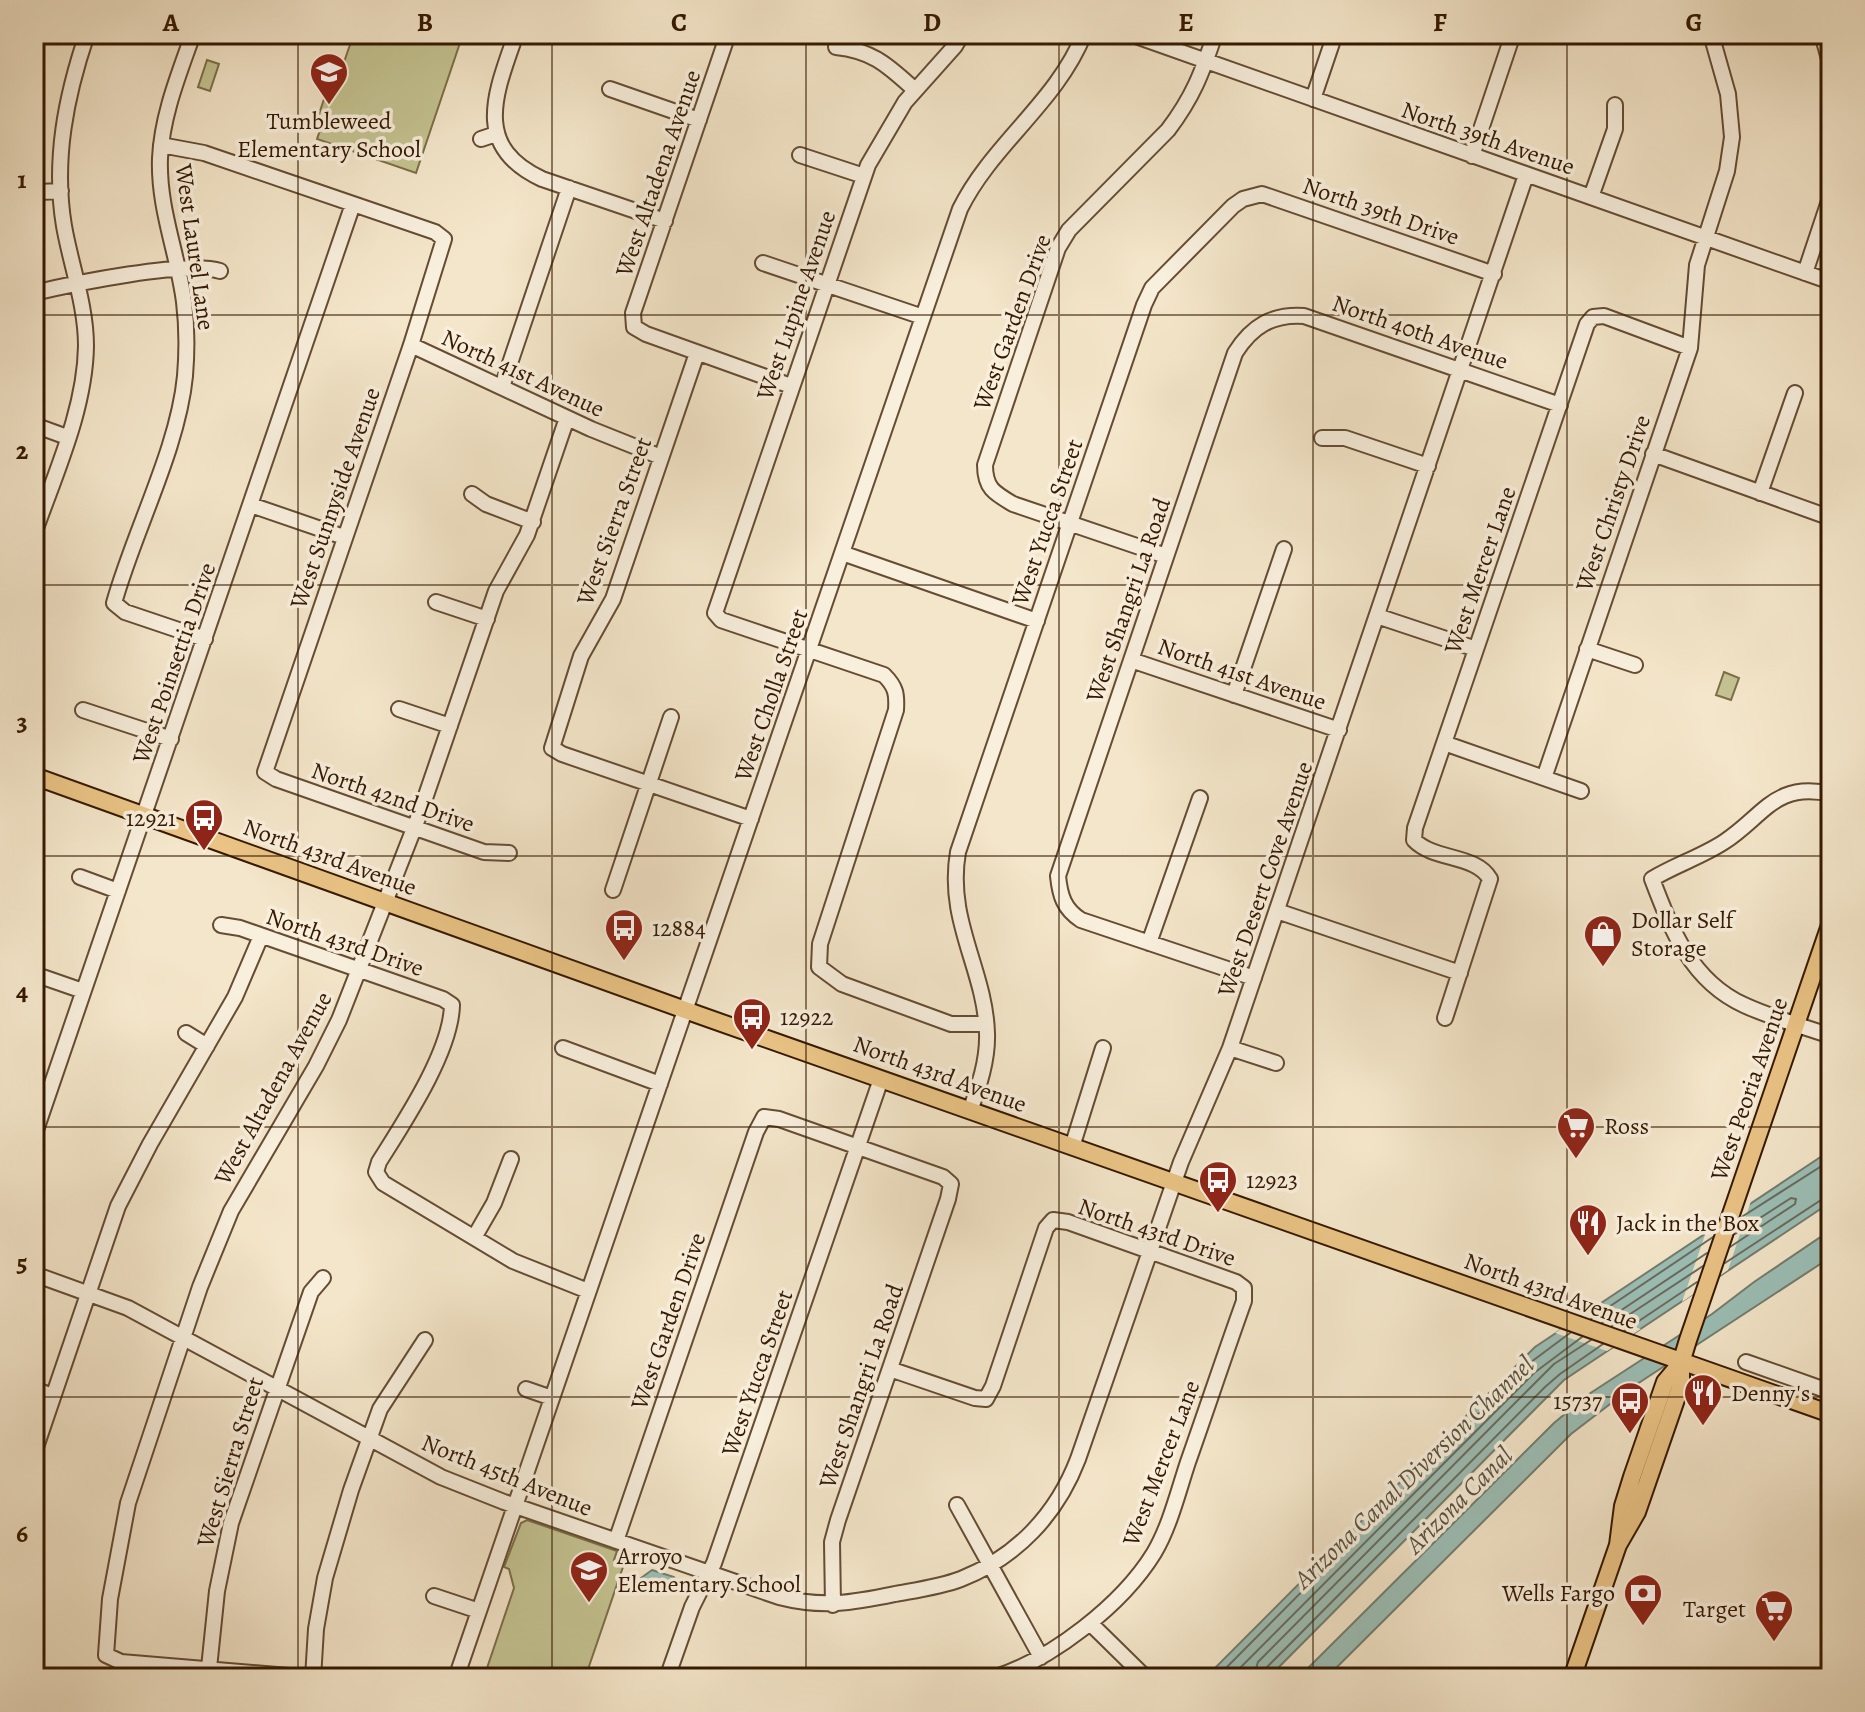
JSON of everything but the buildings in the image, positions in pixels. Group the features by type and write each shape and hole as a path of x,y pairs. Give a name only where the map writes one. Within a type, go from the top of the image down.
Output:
{"main road":[{"name":"North 43rd Avenue","path":"34,776 970,1111 1831,1414"},
{"name":"West Peoria Avenue","path":"1572,1678 1618,1545 1623,1506 1650,1425 1665,1382 1681,1363 1831,922"}],"street":[{"path":"34,534 80,395 85,360 85,324 66,236 61,191 61,148 67,101 87,34"},
{"name":"West Laurel Lane","path":"193,34 172,95 161,145 164,213 184,301 184,378 178,416 114,603 125,612 205,639"},
{"path":"516,34 496,93 493,114 496,134 510,158 523,171 665,221"},
{"name":"West Altadena Avenue","path":"697,353 634,327 633,313 728,34"},
{"name":"West Lupine Avenue","path":"809,650 721,620 715,613 864,176 883,136 915,90 962,34"},
{"name":"West Cholla Street","path":"456,1678 966,196 995,154 1058,83 1084,34"},
{"name":"North 39th Avenue","path":"1130,34 1831,282"},
{"name":"West Garden Drive","path":"1070,524 994,494 986,484 985,465 1058,248 1079,219 1168,130 1194,93 1215,34"},
{"path":"1313,99 1335,34"},
{"path":"1705,238 1727,171 1732,137 1728,94 1711,34"},
{"path":"1822,34 1831,66"},
{"path":"1472,156 1508,35"},
{"path":"836,47 860,50 878,57 915,90"},
{"path":"610,89 699,120"},
{"path":"1591,197 1615,129 1615,105"},
{"path":"481,139 496,134"},
{"path":"161,145 204,153 353,204"},
{"path":"800,155 864,176"},
{"name":"West Desert Cove Avenue","path":"991,1564 1025,1540 1048,1516 1063,1495 1078,1459 1174,1183 1230,1048 1526,175"},
{"path":"502,387 569,188"},
{"path":"38,192 61,191"},
{"name":"North 39th Drive","path":"1253,195 1273,196 1494,274"},
{"name":"West Yucca Street","path":"970,1111 983,1071 986,1024 949,905 961,840 1148,294 1233,206 1253,195"},
{"path":"1805,273 1831,195"},
{"name":"West Sunnyside Avenue","path":"265,772 411,345 444,239 435,232 353,204"},
{"name":"West Poinsettia Drive","path":"34,1136 353,204"},
{"name":"West Christy Drive","path":"1544,778 1690,348 1697,265 1705,238"},
{"path":"763,263 923,317"},
{"path":"34,293 77,283 177,270 204,267 220,271"},
{"name":"North 40th Avenue","path":"1263,323 1288,315 1316,319 1560,405"},
{"name":"West Mercer Lane","path":"1460,973 1490,885 1486,872 1424,849 1414,840 1415,828 1587,324 1593,317 1604,316 1690,348"},
{"name":"West Shangri La Road","path":"1149,943 1081,920 1069,912 1063,901 1058,876 1235,353 1244,339 1263,323"},
{"name":"North 41st Avenue","path":"411,345 567,418 661,457"},
{"path":"697,353 791,386"},
{"name":"West Sierra Street","path":"649,784 552,748 581,656 613,599 697,353"},
{"path":"1760,493 1795,393"},
{"name":"West Altadena Avenue","path":"209,1668 121,1662 106,1655 110,1599 128,1503 210,1261 231,1211 326,1047 359,971 415,827 496,591 533,522 567,418"},
{"path":"34,425 67,437"},
{"path":"1322,438 1345,438 1428,466"},
{"path":"1653,454 1831,518"},
{"path":"472,494 486,504 533,522"},
{"path":"251,505 344,537"},
{"path":"1070,524 1166,556"},
{"path":"1234,695 1284,549"},
{"path":"842,553 1037,621"},
{"path":"436,602 487,619"},
{"path":"1377,616 1476,649"},
{"path":"1587,649 1635,665"},
{"path":"809,650 884,675 897,691 896,710 820,944 819,967 842,984 951,1024 986,1024"},
{"name":"North 41st Avenue","path":"1131,660 1339,730"},
{"path":"399,709 450,726"},
{"path":"83,710 171,739"},
{"path":"613,890 671,717"},
{"path":"1444,743 1581,791"},
{"name":"North 42nd Drive","path":"265,772 276,779 484,852 509,853"},
{"path":"649,784 751,819"},
{"path":"1831,794 1800,792 1778,798 1727,841 1652,879 1670,927 1692,964 1714,985 1740,1004 1831,1036"},
{"path":"1200,798 1149,943 1254,978"},
{"path":"80,877 118,891"},
{"path":"1277,911 1460,973 1445,1018"},
{"name":"North 43rd Drive","path":"221,925 443,999 452,1005 452,1021 429,1074 376,1172 383,1183 475,1236"},
{"path":"34,1453 118,1206 235,997 261,936"},
{"path":"34,974 83,991"},
{"path":"186,1033 207,1046"},
{"path":"563,1048 660,1084"},
{"path":"1072,1147 1103,1048"},
{"path":"1230,1048 1276,1063"},
{"name":"West Yucca Street","path":"667,1678 692,1607 710,1573 881,1079"},
{"name":"West Garden Drive","path":"616,1541 756,1132 764,1117 779,1119 858,1148"},
{"name":"West Shangri La Road","path":"833,1605 832,1542 951,1184 943,1177 858,1148"},
{"path":"511,1159 494,1203 475,1236 513,1261 588,1291"},
{"name":"North 43rd Drive","path":"890,1369 986,1399 1046,1228 1053,1220 1068,1222 1236,1282 1244,1288"},
{"name":"North 45th Avenue","path":"34,1274 128,1308 441,1477 515,1506 790,1599 833,1605 933,1587 959,1580 991,1564"},
{"name":"West Sierra Street","path":"209,1668 224,1551 237,1501 311,1292 323,1278"},
{"name":"West Mercer Lane","path":"993,1678 1041,1657 1090,1623 1140,1572 1159,1543 1244,1301 1244,1288"},
{"path":"209,1668 313,1678 316,1629 333,1543 380,1409 425,1340"},
{"path":"1746,1362 1831,1392"},
{"path":"34,1389 52,1396"},
{"path":"526,1389 552,1398"},
{"path":"957,1505 1041,1657"},
{"path":"434,1596 479,1611"},
{"path":"1090,1623 1146,1678"}],"shaded area":[{"path":"350,34 463,34 416,173 317,139 324,119 318,117 326,93 333,94 353,36"},
{"path":"207,60 219,64 210,91 198,87"},
{"path":"1724,672 1739,678 1731,700 1716,695"},
{"path":"527,1520 617,1551 614,1560 624,1564 585,1678 507,1678 486,1671 514,1588 509,1569 504,1567 521,1523"}],"water":[{"name":"Arizona Canal Diversion Channel","path":"1831,1150 1831,1202 1564,1380 1268,1678 1205,1678 1535,1347"},
{"path":"1831,1230 1831,1257 1631,1388 1571,1434 1326,1678 1298,1678 1554,1423 1589,1394 1712,1314"},
{"path":"652,1570 674,1577 676,1590 641,1588 641,1578"}],"pier":[{"path":"1751,1201 1728,1270 1682,1302 1706,1232"},
{"path":"1588,1311 1641,1329 1607,1351 1555,1333"}],"place":[{"name":"Tumbleweed Elementary School","path":"329,106"},
{"name":"12921","path":"204,852"},
{"name":"12884","path":"624,962"},
{"name":"Dollar Self Storage","path":"1603,968"},
{"name":"12922","path":"752,1051"},
{"name":"Ross","path":"1576,1160"},
{"name":"12923","path":"1218,1214"},
{"name":"Jack in the Box","path":"1588,1257"},
{"name":"Denny's","path":"1703,1427"},
{"name":"15737","path":"1630,1435"},
{"name":"Arroyo Elementary School","path":"589,1604"},
{"name":"Wells Fargo","path":"1643,1627"},
{"name":"Target","path":"1774,1643"}],"water label":[{"name":"Arizona Canal","path":"1459,1500"}]}
